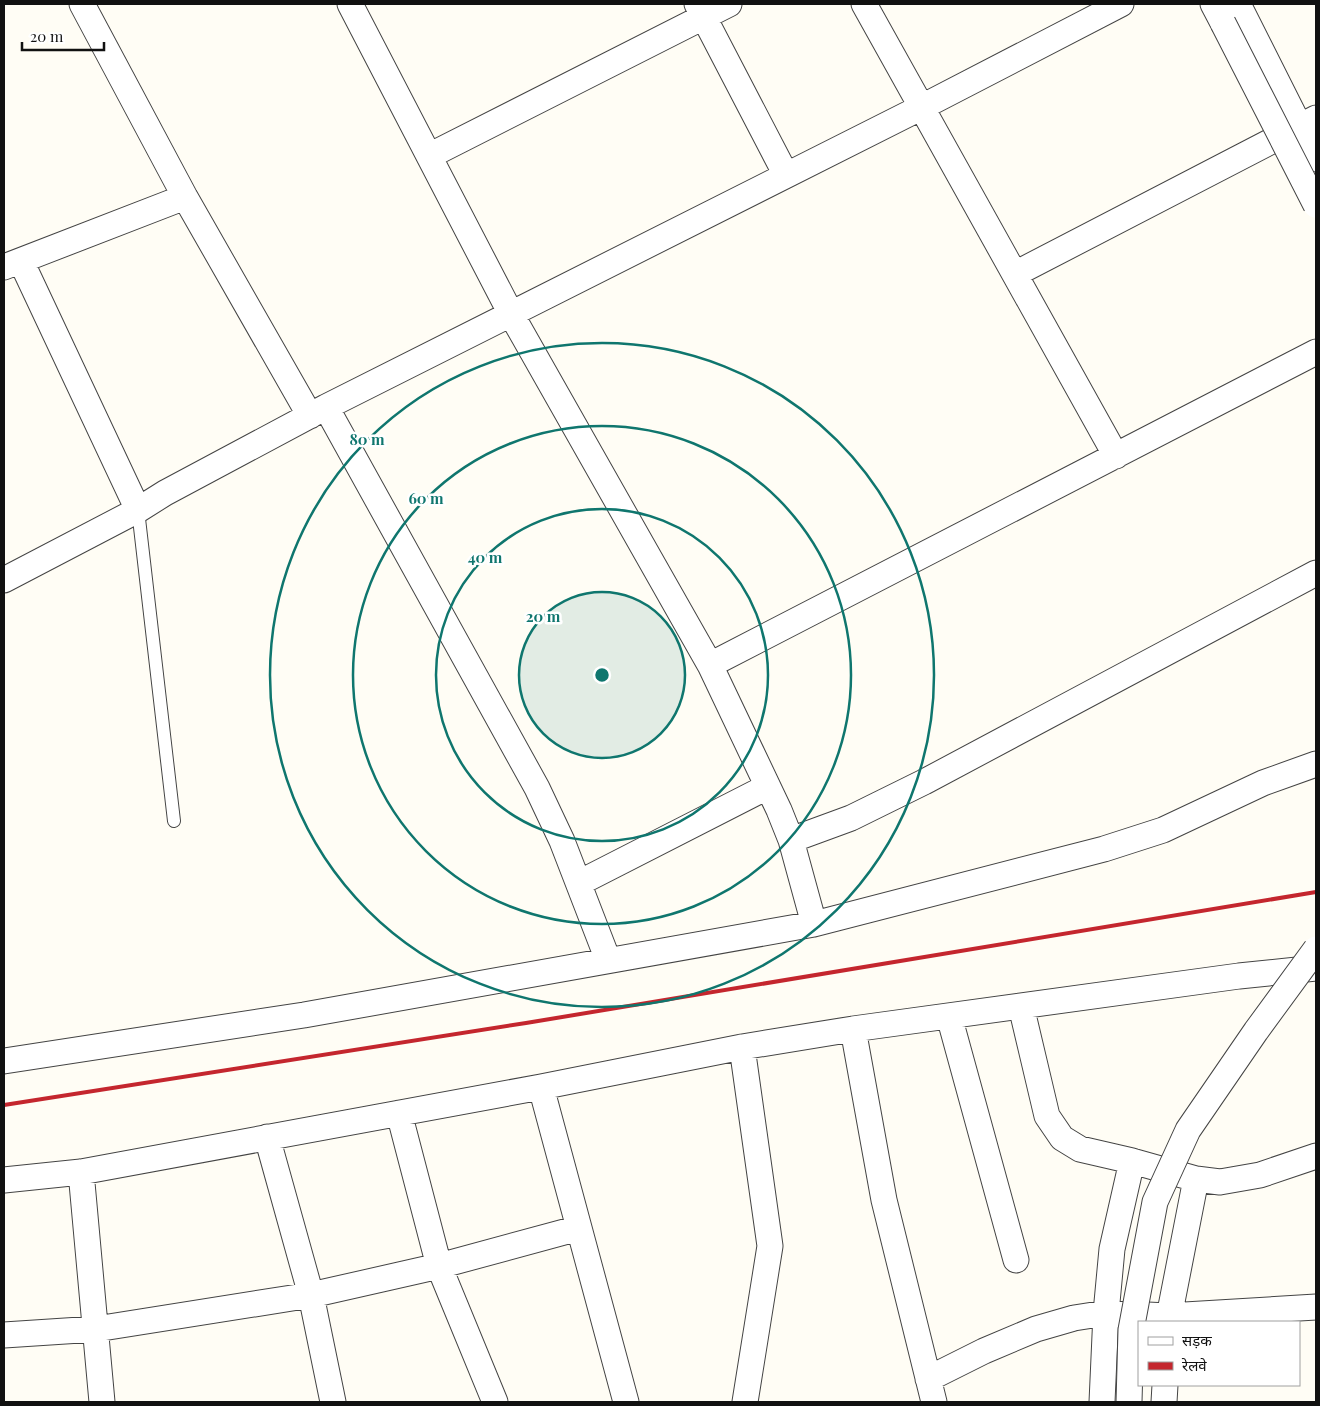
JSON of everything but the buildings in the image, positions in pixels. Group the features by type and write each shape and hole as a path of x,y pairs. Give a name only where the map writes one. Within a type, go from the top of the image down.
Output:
{"street":[{"path":"82,4 184,197 318,412 537,788 562,841 608,960"},
{"path":"429,156 700,11 729,4"},
{"path":"864,4 1116,456"},
{"path":"4,580 318,412 922,107 1121,4"},
{"path":"1238,4 1308,122 1316,159"},
{"path":"354,5 429,156 511,314 710,665 779,810 790,840 814,924"},
{"path":"700,11 786,175"},
{"path":"1218,14 1316,205"},
{"path":"1015,274 1308,122"},
{"path":"138,510 12,264 184,197"},
{"path":"710,665 1316,352"},
{"path":"790,840 851,818 924,782 1316,573"},
{"path":"4,1061 304,1015 814,924 1104,850 1162,830 1263,783 1316,764"},
{"path":"579,883 767,787"},
{"path":"1129,1402 1131,1330 1155,1202 1188,1130 1256,1031 1316,949"},
{"path":"4,1180 81,1172 541,1087 742,1047 853,1029 1239,976 1316,968"},
{"path":"1021,1006 1047,1116 1062,1138 1080,1149 1196,1179 1220,1182 1260,1175 1316,1156"},
{"path":"949,1016 1016,1260"},
{"path":"853,1029 884,1200 931,1390 984,1351 1036,1329 1074,1318 1106,1313 1168,1319 1316,1307"},
{"path":"742,1047 770,1246 745,1402"},
{"path":"541,1087 626,1402"},
{"path":"399,1113 439,1266 494,1402"},
{"path":"266,1137 311,1295 332,1402"},
{"path":"1102,1402 1106,1313 1112,1249 1132,1161"},
{"path":"81,1172 102,1402"},
{"path":"1168,1319 1196,1179"},
{"path":"4,1335 96,1329 311,1295 439,1266 579,1228"},
{"path":"1164,1402 1165,1386"}],"lane":[{"path":"138,510 174,821"}],"railway":[{"path":"4,1105 526,1023 1316,892"}]}
